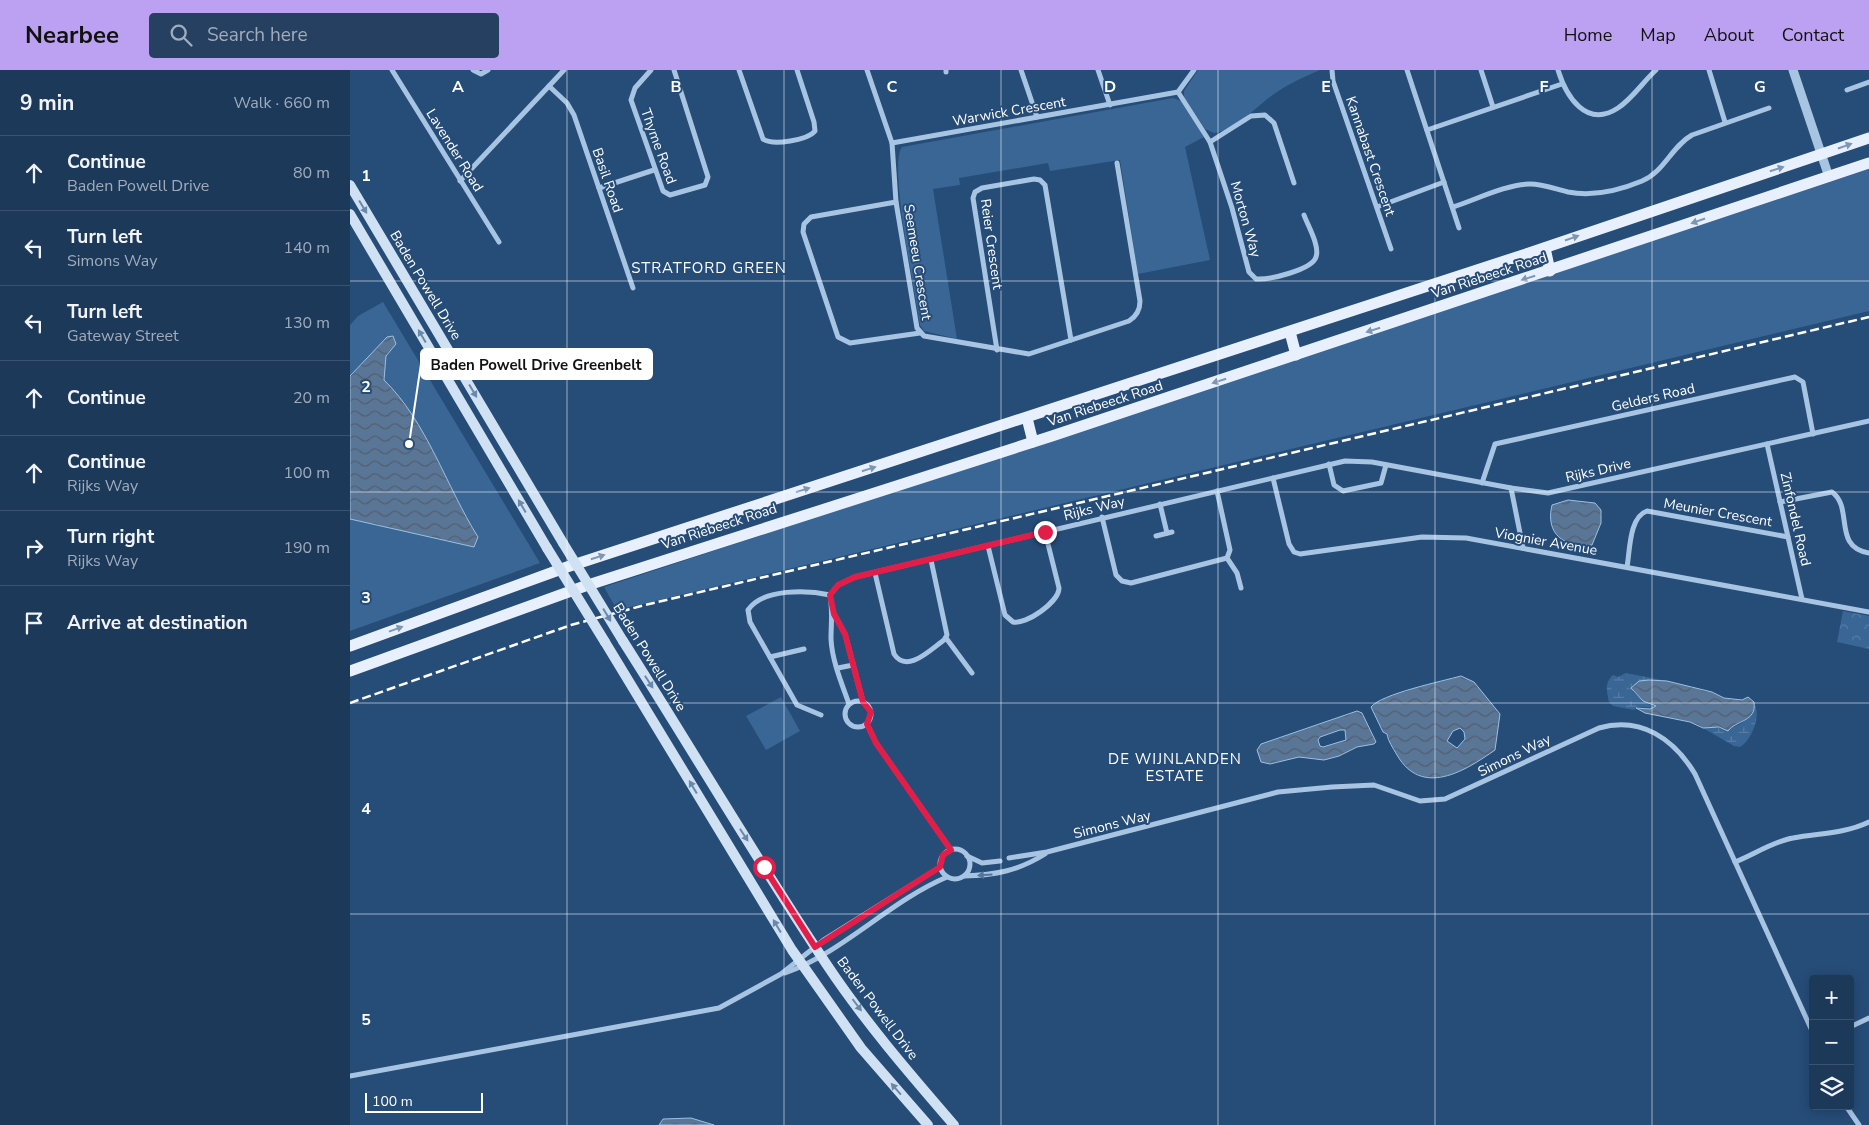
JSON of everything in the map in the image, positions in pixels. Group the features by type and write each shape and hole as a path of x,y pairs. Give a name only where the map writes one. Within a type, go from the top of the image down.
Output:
{"main road":[{"name":"Van Riebeeck Road","path":"350,646 567,567 1290,332 1869,138"},
{"name":"Van Riebeeck Road","path":"350,671 584,586 1033,442 1869,163"},
{"name":"Baden Powell Drive","path":"350,185 563,543 712,787 818,951 887,1046 954,1125"},
{"name":"Baden Powell Drive","path":"350,214 547,548 801,963 861,1048 928,1125"},
{"path":"1544,248 1550,271"},
{"path":"1290,332 1296,355"},
{"path":"1027,418 1033,442"}],"street":[{"name":"Lavender Road","path":"392,70 498,242"},
{"path":"473,70 481,74 488,70"},
{"path":"460,181 564,70"},
{"name":"Thyme Road","path":"651,70 635,88 631,100 654,170 663,191 667,195 705,185 708,180 674,70"},
{"path":"739,70 763,139 777,143 810,135 815,131 814,122 797,70"},
{"path":"867,70 892,143"},
{"path":"1021,70 1037,117"},
{"path":"1098,70 1110,105"},
{"path":"1178,92 1194,70"},
{"name":"Kannabast Crescent","path":"1332,70 1333,81 1391,250"},
{"path":"1407,70 1459,228"},
{"path":"1481,70 1493,107"},
{"path":"1558,70 1562,84 1577,106 1584,110 1601,114 1618,108 1656,70"},
{"path":"1709,70 1725,122"},
{"path":"1793,70 1829,177"},
{"path":"1847,90 1869,82"},
{"path":"1427,130 1562,84"},
{"name":"Basil Road","path":"549,86 572,109 633,288"},
{"name":"Warwick Crescent","path":"892,143 1178,92"},
{"name":"Morton Way","path":"1178,92 1210,142 1232,208 1249,272 1256,279 1267,280 1310,265 1316,258 1317,250 1304,215"},
{"path":"1453,207 1523,184 1582,194 1606,193 1641,181 1658,172 1688,137 1725,122 1770,108"},
{"path":"1210,142 1251,116 1265,115 1274,123 1294,183"},
{"name":"Seemeeu Crescent","path":"892,143 896,202 917,328 920,333 927,337 1029,354 1129,321 1139,310 1117,163"},
{"path":"599,188 654,170"},
{"name":"Reier Crescent","path":"997,350 973,195 982,188 1034,179 1042,181 1046,188 1071,340"},
{"path":"1377,207 1444,182"},
{"path":"896,202 811,217 806,221 803,232 841,340 850,343 920,333"},
{"name":"Gelders Road","path":"1482,483 1495,444 1796,377 1803,382 1812,434"},
{"name":"Rijks Drive","path":"1329,464 1357,460 1537,493 1553,492 1869,421"},
{"name":"Zinfondel Road","path":"1767,444 1802,599"},
{"path":"1329,464 1334,485 1342,491 1381,484 1386,466"},
{"name":"Rijks Way","path":"830,595 838,585 846,580 1329,464"},
{"name":"Viognier Avenue","path":"1273,478 1289,544 1294,552 1300,554 1422,537 1466,538 1869,612"},
{"path":"1511,488 1523,548"},
{"path":"1217,491 1230,550 1227,558"},
{"path":"1780,502 1832,492 1838,500 1850,544 1856,550 1869,553"},
{"path":"1156,536 1169,533 1160,504"},
{"name":"Meunier Crescent","path":"1627,567 1635,521 1640,514 1647,511 1788,537"},
{"path":"1102,517 1116,574 1125,582 1149,578 1227,558"},
{"path":"988,546 1005,615 1013,622 1022,622 1054,601 1058,594 1059,588 1045,532"},
{"path":"1227,558 1237,573 1241,588"},
{"path":"931,560 947,630 946,638 972,673"},
{"path":"875,573 893,651 898,659 907,662 914,661 946,638"},
{"path":"821,715 797,705 750,622 748,610 751,605 796,590 830,595 834,614 832,639 838,668 849,704"},
{"path":"834,614 845,634 863,702 871,712 867,724 876,743 951,850"},
{"path":"770,657 804,649"},
{"path":"838,668 853,665"},
{"path":"863,702 854,701 849,704 844,714 847,722 859,727 867,724"},
{"name":"Simons Way","path":"1009,858 1047,852 1278,792 1332,786 1374,785 1420,801 1445,799 1591,731 1621,724 1638,726 1653,731 1666,739 1679,752 1695,774 1809,1025"},
{"path":"1735,862 1790,838 1853,830 1869,822"},
{"path":"350,1076 719,1008 801,963 940,867 943,855 951,850 959,850 966,856 982,863 1000,861"},
{"name":"Simons Way","path":"964,876 988,875 1011,871 1032,862 1047,852"},
{"path":"782,974 934,883 948,877 956,879 964,876 969,868 966,856"},
{"path":"940,867 948,877"},
{"path":"1854,1025 1869,1018"},
{"path":"1849,1110 1859,1125"}],"green space":[{"path":"1198,70 1320,70 1272,95 1234,125 1214,133 1205,129 1184,97 1184,91"},
{"path":"1173,98 1181,101 1204,137 1185,147 1210,260 1138,274 1120,160 1050,171 1048,163 959,178 960,185 933,189 957,339 924,331 920,325 900,203 898,178 899,158 902,147"},
{"path":"1869,169 1869,311 617,610 604,587"},
{"path":"383,302 540,563 350,631 350,325 358,316"},
{"path":"1843,611 1869,616 1869,649 1837,642"},
{"path":"1626,673 1667,681 1639,681 1633,692 1643,701 1656,708 1638,707 1634,710 1613,706 1609,702 1608,681 1613,675 1618,677"},
{"path":"781,697 800,731 766,750 746,716"},
{"path":"1755,705 1757,716 1754,728 1748,740 1740,747 1734,746 1703,728 1729,728 1744,722 1751,714"}],"water":[{"path":"393,336 396,344 386,356 384,380 412,415 435,455 478,537 474,547 350,519 350,376 387,337"},
{"path":"1568,500 1595,503 1601,510 1601,523 1592,545 1573,544 1559,537 1554,531 1551,524 1552,505"},
{"path":"1461,676 1474,682 1500,714 1495,750 1471,766 1457,772 1431,778 1419,775 1407,768 1397,755 1371,707 1387,697","holes":["1460,728 1464,732 1465,739 1457,748 1447,741 1453,731"]},
{"path":"1639,681 1667,681 1712,692 1724,698 1742,700 1748,697 1754,702 1754,709 1749,717 1728,731 1719,727 1703,728 1690,722 1645,713 1636,708 1650,709 1656,706 1643,701 1631,688"},
{"path":"1357,711 1362,713 1376,742 1324,760 1299,757 1270,764 1261,762 1257,750 1261,744","holes":["1345,730 1346,740 1323,747 1320,746 1318,740 1320,737"]},
{"path":"691,1118 714,1125 659,1125 663,1119"}],"railway":[{"path":"350,703 571,625 645,605 1869,317"}],"place":[{"name":"Baden Powell Drive Greenbelt","path":"409,444"}],"district":[{"name":"STRATFORD GREEN","path":"709,268"},
{"name":"DE WIJNLANDEN ESTATE","path":"1175,768"}],"route":[{"path":"764,867 815,947 940,867 941,858 951,850 876,743 867,724 871,716 870,707 863,702 845,634 834,614 830,595 838,585 855,577 1045,532"}]}
